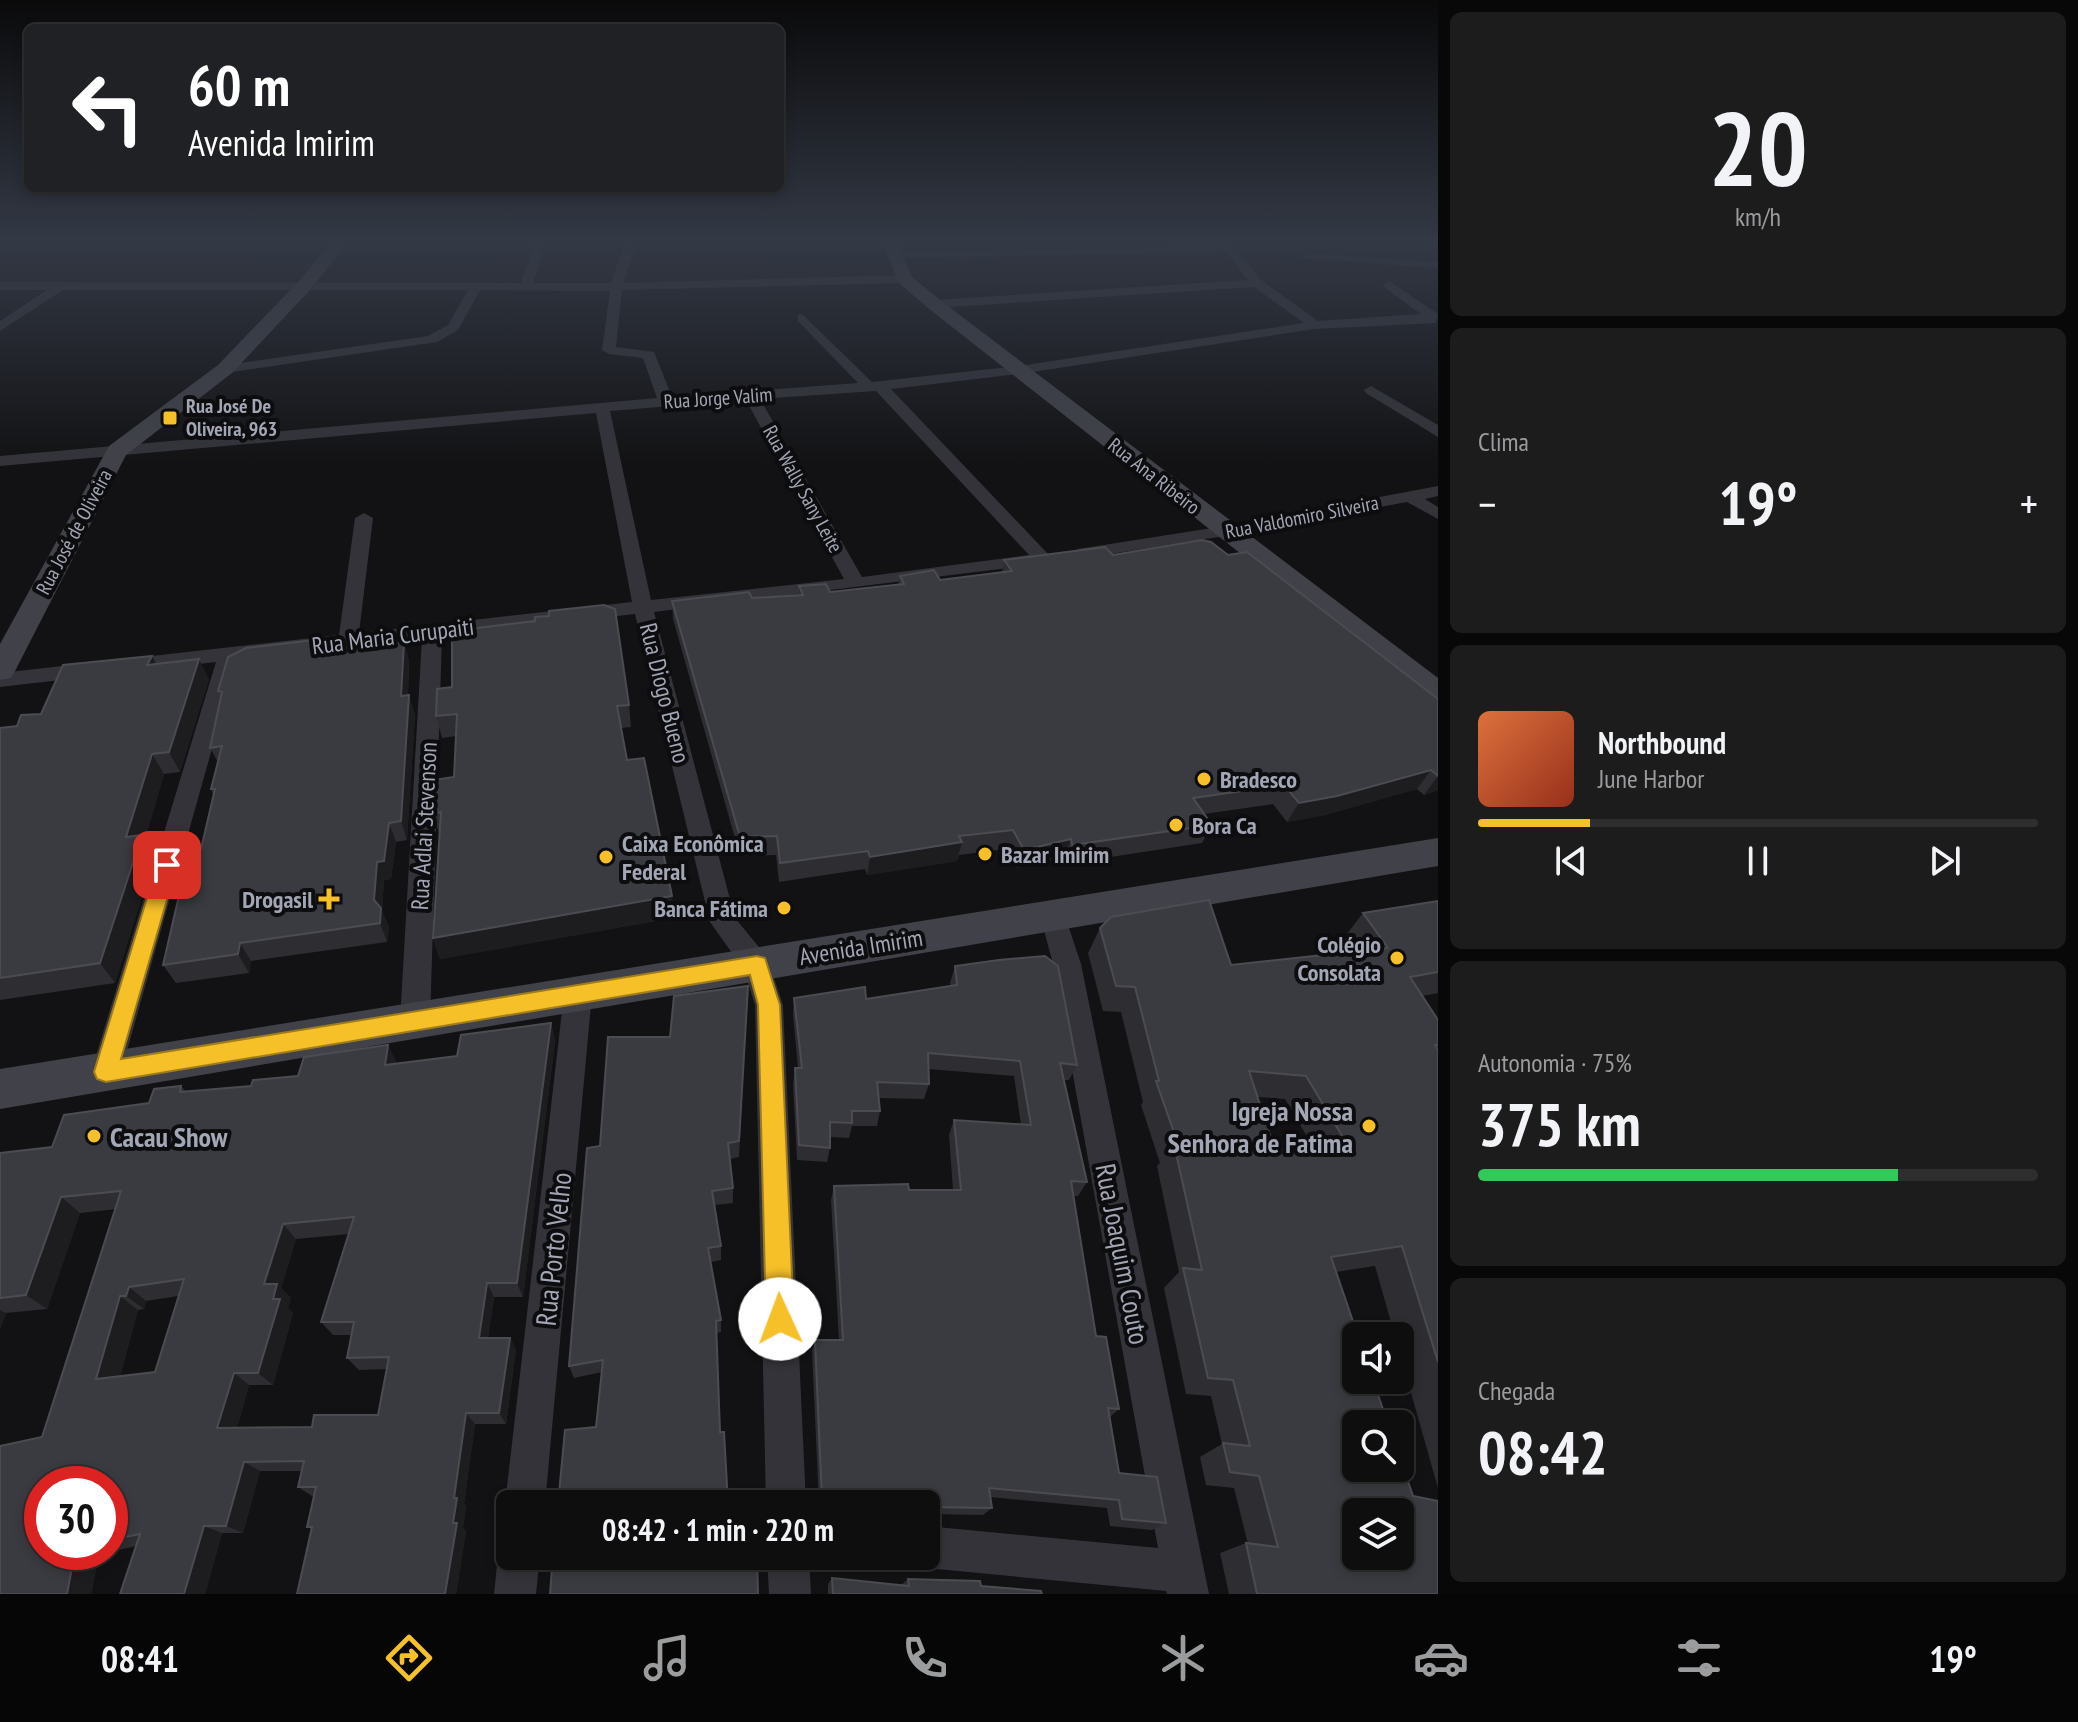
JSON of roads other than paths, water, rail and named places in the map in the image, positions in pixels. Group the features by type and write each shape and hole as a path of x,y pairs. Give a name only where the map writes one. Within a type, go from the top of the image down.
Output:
{"street":[{"name":"Rua José de Oliveira","path":"0,671 117,451 225,369 275,316"},
{"path":"225,369 432,339 453,327 459,316"},
{"path":"613,316 609,350 649,355 666,402"},
{"name":"Rua Ana Ribeiro","path":"950,316 1438,693"},
{"path":"1303,316 1315,325"},
{"path":"802,318 875,387 1043,559"},
{"name":"Rua Jorge Valim","path":"0,461 666,402 875,387 1019,370 1315,325 1436,318"},
{"path":"1371,390 1438,432"},
{"name":"Rua Wally Sany Leite","path":"750,395 856,583"},
{"name":"Rua Diogo Bueno","path":"602,408 643,607 723,922 757,965"},
{"name":"Rua Valdomiro Silveira","path":"643,607 1043,559 1225,531 1438,491"},
{"path":"1409,496 1438,514"},
{"path":"348,641 364,518"},
{"name":"Rua Maria Curupaiti","path":"0,680 643,607"},
{"name":"Rua Adlai Stevenson","path":"415,1021 432,632"},
{"path":"106,1072 229,655"},
{"name":"Avenida Imirim","path":"0,1089 1438,852"},
{"name":"Rua Joaquim Couto","path":"1053,915 1067,964 1186,1583"},
{"path":"757,965 769,1005 786,1490"},
{"name":"Rua Porto Velho","path":"526,1490 578,994"},
{"path":"940,1549 1186,1583"},
{"path":"515,1594 518,1570"},
{"path":"789,1570 790,1594"}],"place":[{"name":"Rua José De Oliveira, 963","path":"170,418"},
{"name":"Bradesco","path":"1204,779"},
{"name":"Bora Ca","path":"1176,825"},
{"name":"Bazar Imirim","path":"985,854"},
{"name":"Caixa Econômica Federal","path":"606,857"},
{"name":"Drogasil","path":"329,899"},
{"name":"Banca Fátima","path":"784,908"},
{"name":"Colégio Consolata","path":"1397,958"},
{"name":"Igreja Nossa Senhora de Fatima","path":"1369,1126"},
{"name":"Cacau Show","path":"94,1136"}]}
